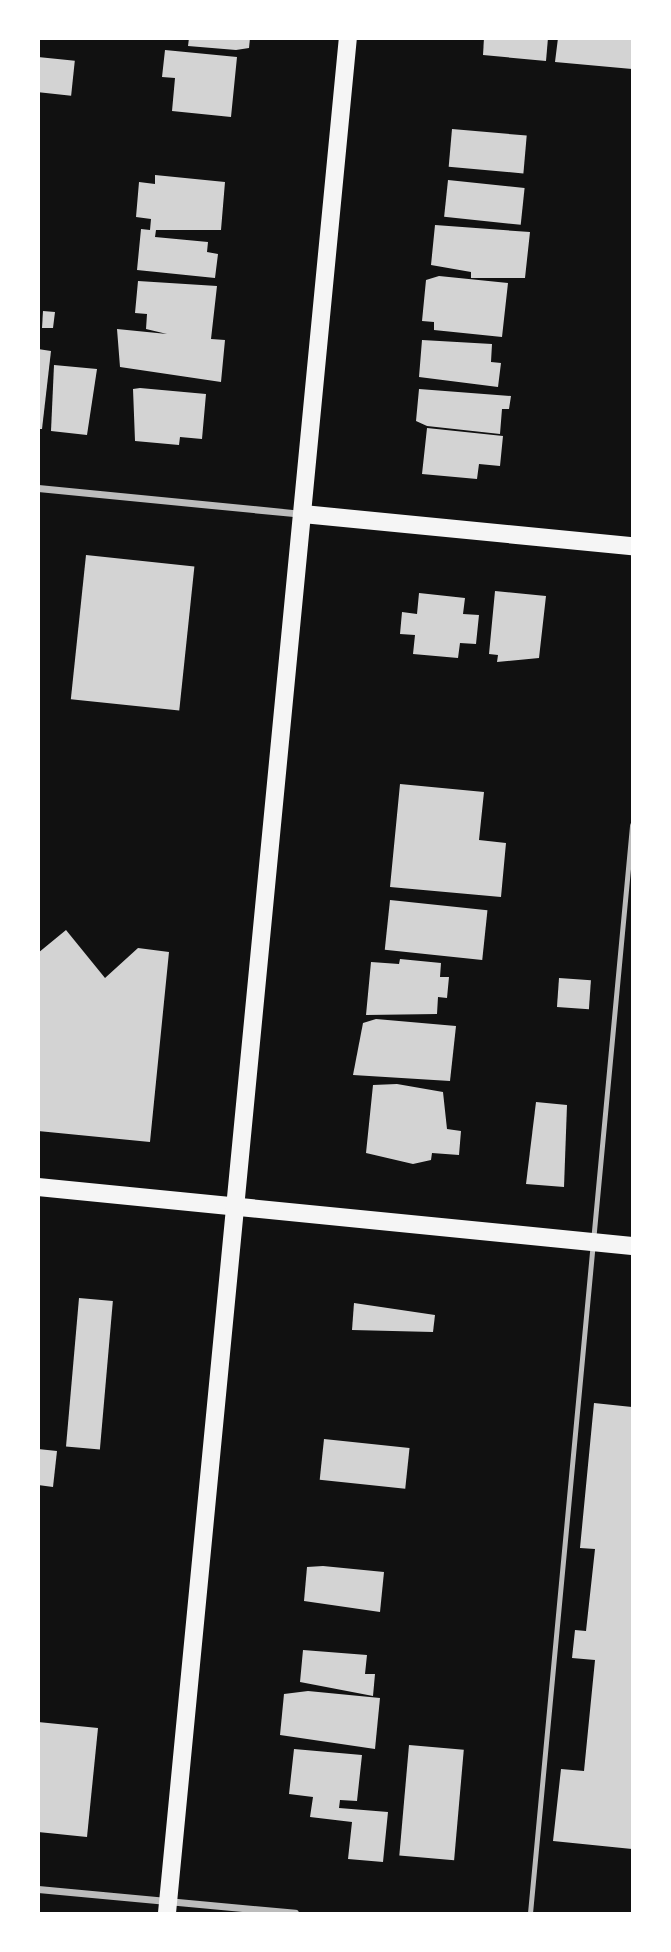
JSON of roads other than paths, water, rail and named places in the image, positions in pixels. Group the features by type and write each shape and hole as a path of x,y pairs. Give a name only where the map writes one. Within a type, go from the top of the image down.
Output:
{"main road":[{"path":"168,1908 348,38"},
{"path":"303,514 632,546"},
{"path":"38,1187 632,1246"}],"street":[{"path":"38,488 303,514"},
{"path":"38,1889 168,1908 295,1913"}],"lane":[{"path":"530,1913 632,825"}]}
